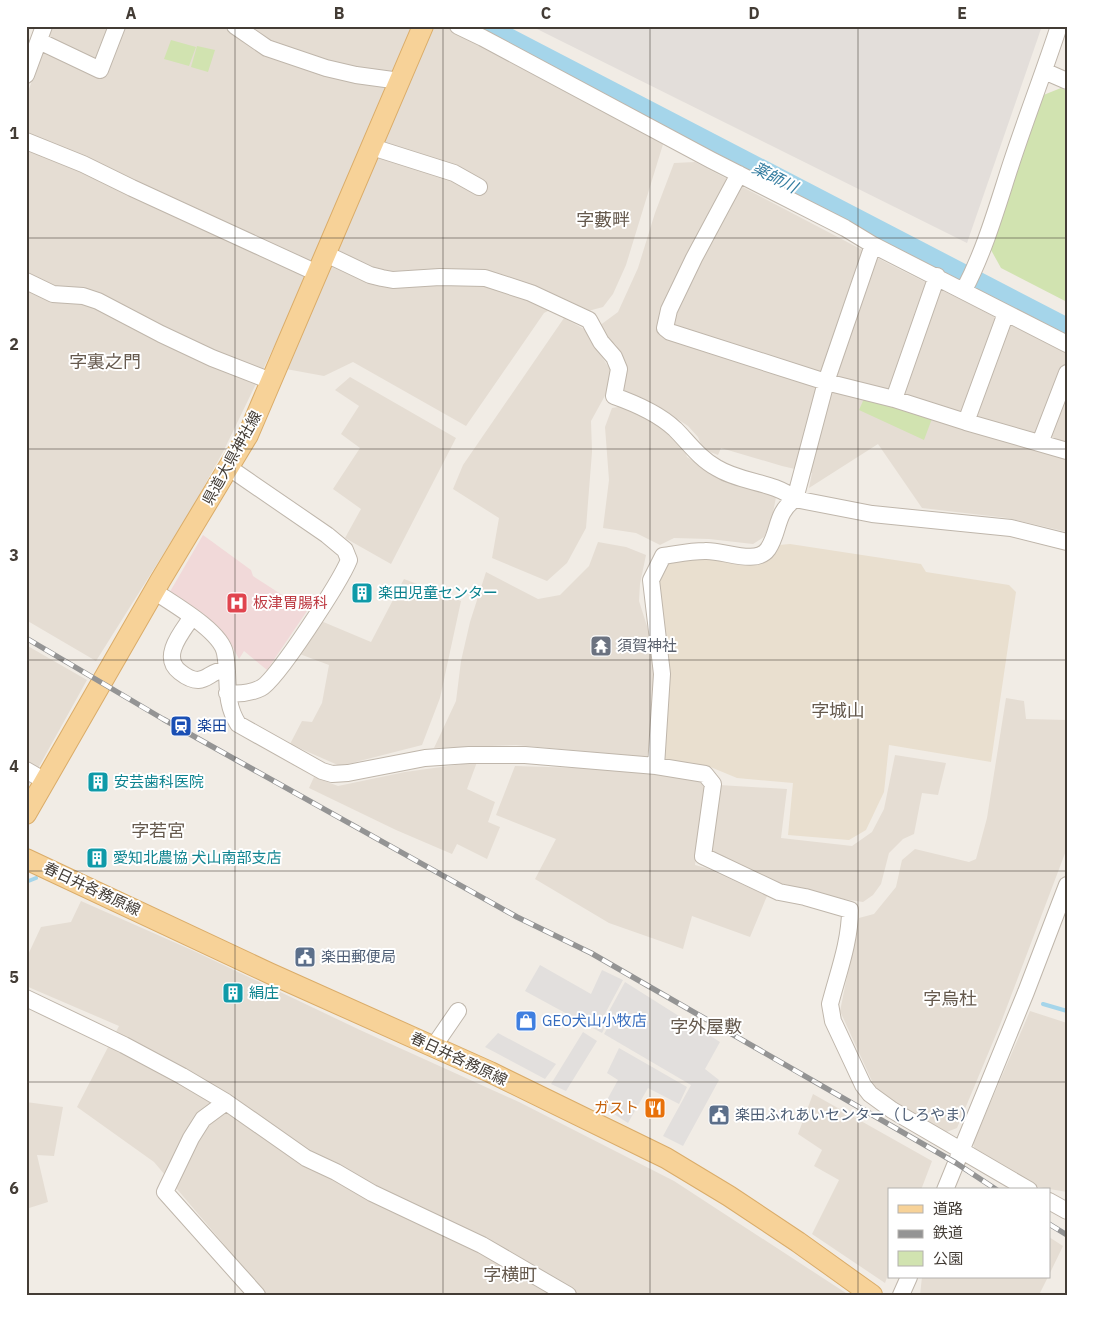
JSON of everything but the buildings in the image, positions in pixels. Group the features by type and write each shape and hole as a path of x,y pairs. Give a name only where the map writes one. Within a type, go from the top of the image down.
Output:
{"main road":[{"name":"県道大県神社線","path":"26,814 154,591 248,434 423,26"},
{"name":"春日井各務原線","path":"26,859 269,973 434,1046 666,1158 752,1212 872,1295"}],"street":[{"path":"26,75 41,33 100,70 118,26"},
{"path":"235,26 267,48 310,63 356,75 400,81"},
{"path":"458,26 845,228 873,245 937,276 965,287 1006,313 1067,344"},
{"path":"965,287 975,269 993,222 1059,26"},
{"path":"1044,71 1067,81"},
{"path":"26,141 83,164 317,273"},
{"path":"372,147 454,173 479,187"},
{"path":"739,174 694,258 669,310 665,328 670,332 826,382 894,398 966,422 1067,451"},
{"path":"656,766 662,674 651,580 663,556 706,550 752,557 761,556 771,544 786,504 795,498 826,382 873,245"},
{"path":"326,254 370,275 394,280 440,277 485,278 531,293 589,320 619,369 614,396 650,412 673,427 702,457 717,468 740,478 785,491 795,498 872,514 1011,528 1067,542"},
{"path":"894,398 937,276"},
{"path":"26,281 53,294 83,296 98,301 212,358 271,381"},
{"path":"966,422 1006,313"},
{"path":"1040,443 1067,373"},
{"path":"227,693 260,689 271,678 316,616 349,560 345,550 328,535 228,467"},
{"path":"154,591 192,617 219,639 225,652 227,693 230,709 238,724 322,771 332,774 368,770 425,758 468,755 525,755 656,766 705,774 713,784 703,856 779,892 805,896 850,910 844,956 830,1004 832,1021 863,1085 870,1094 892,1110 1026,1188"},
{"path":"192,617 177,640 173,650 172,661 177,670 187,677 198,680 215,671 227,671"},
{"path":"26,770 46,781"},
{"path":"946,1188 1026,992 1067,885"},
{"path":"26,998 124,1044 226,1102 306,1158 336,1172 372,1193 482,1246 568,1295"},
{"path":"434,1046 458,1012"},
{"path":"226,1102 203,1119 191,1138 165,1192 257,1295"},
{"path":"1050,1202 1067,1211"},
{"path":"901,1295 909,1278"}],"shaded area":[{"path":"52,26 414,26 312,268 224,450 191,510 96,661 26,620 26,97"},
{"path":"429,26 445,26 520,63 664,141 626,265 613,294 603,307 588,311 567,301 544,313 466,426 353,362 324,376 286,369"},
{"path":"531,26 1042,26 967,243"},
{"path":"695,162 891,265 1067,353 1067,532 1007,518 922,508 878,444 809,488 812,473 721,448 718,455 703,449 698,437 688,426 655,404 621,390 626,369 616,345 609,340 599,326 618,312 638,268 655,213 674,163"},
{"path":"564,318 584,329 611,371 607,392 591,421 592,452 586,528 567,563 547,581 492,558 499,518 453,489 463,465"},
{"path":"350,377 456,438 391,564 345,538 361,509 333,489 360,448 341,434 359,406 335,390"},
{"path":"624,406 645,414 682,441 687,457 718,475 777,492 772,518 764,537 753,544 709,539 674,538 660,545 636,533 603,528 609,480 605,427 612,408"},
{"name":"板津胃腸科","path":"203,535 251,570 253,576 307,611 267,670 244,651 239,659 229,640 212,625 168,595"},
{"path":"598,542 626,547 646,555 640,584 639,601 653,645 655,680 654,719 647,757 516,745 434,748 456,701 461,661 470,622 486,572 538,599 560,595 589,566"},
{"path":"790,544 921,564 926,572 1009,585 1016,592 991,762 889,745 884,792 866,830 849,840 788,835 793,783 737,778 708,766 664,760 669,652 657,595 659,573 664,564 675,560 709,558 761,564 773,555 779,545"},
{"path":"404,579 461,601 440,698 422,745 340,766 290,744 302,721 312,722 322,703 329,665 297,653 321,621 371,642"},
{"path":"26,645 87,680 26,790"},
{"path":"1006,698 1024,701 1026,719 1067,720 1067,848 1000,1025 957,1128 944,1133 876,1090 840,1011 859,918 874,914 896,887 902,860 915,849 969,862 976,859 987,818"},
{"path":"895,755 946,763 938,795 922,793 914,834 903,839 889,853 881,884 873,895 863,902 843,899 776,882 712,851 719,785 787,789 781,838 852,846 872,832 884,809"},
{"path":"477,762 467,789 495,802 488,822 500,827 487,859 457,844 452,854 396,830 309,788 314,777 338,786 405,772"},
{"path":"515,766 644,770 702,780 706,791 695,865 706,868 767,896 750,937 692,916 683,949 609,923 535,879 556,839 496,815"},
{"path":"81,901 194,951 360,1030 519,1102 674,1181 849,1295 267,1295 154,1162 77,1107 119,1026 26,986 26,959 41,927 71,922"},
{"path":"540,965 591,994 602,970 623,980 599,1025 605,1027 602,1033 525,991"},
{"path":"625,982 720,1042 705,1069 719,1080 683,1146 663,1136 691,1085 604,1034 608,1027 602,1024"},
{"path":"1030,1011 1067,1023 1067,1192 1038,1187 975,1151 973,1143"},
{"path":"583,1032 597,1041 566,1091 551,1084"},
{"path":"498,1033 556,1064 545,1079 485,1047"},
{"path":"619,1048 687,1087 679,1104 648,1088 628,1123 603,1107 618,1080 607,1073"},
{"path":"813,1094 932,1161 922,1188 888,1188 888,1275 885,1283 812,1234 839,1180 814,1166 822,1150 798,1134"},
{"path":"26,1102 63,1107 54,1156 37,1155 48,1202 26,1209"},
{"path":"1050,1238 1063,1246 1050,1273"},
{"path":"922,1278 1048,1278 1039,1295 920,1295"}],"green space":[{"path":"171,40 196,47 189,66 164,59"},
{"path":"197,46 215,50 208,72 191,67"},
{"path":"1061,88 1067,91 1067,302 1001,268 991,250 1041,96"},
{"path":"866,394 933,416 924,440 859,410"}],"waterway":[{"name":"薬師川","path":"483,26 1067,329"},
{"path":"26,882 36,878"},
{"path":"1043,1004 1067,1011"}],"railway":[{"path":"26,638 163,719 517,917 591,953 956,1163 994,1188"},
{"path":"1050,1225 1067,1235"}],"place":[{"name":"楽田児童センター","path":"362,593"},
{"name":"板津胃腸科","path":"237,603"},
{"name":"須賀神社","path":"601,646"},
{"name":"楽田","path":"181,726"},
{"name":"安芸歯科医院","path":"98,782"},
{"name":"愛知北農協 犬山南部支店","path":"97,858"},
{"name":"楽田郵便局","path":"305,957"},
{"name":"絹庄","path":"233,993"},
{"name":"GEO犬山小牧店","path":"526,1021"},
{"name":"ガスト","path":"655,1108"},
{"name":"楽田ふれあいセンター（しろやま）","path":"719,1115"}],"district":[{"name":"字藪畔","path":"603,220"},
{"name":"字裏之門","path":"105,362"},
{"name":"字城山","path":"838,711"},
{"name":"字若宮","path":"158,831"},
{"name":"字烏杜","path":"950,999"},
{"name":"字外屋敷","path":"706,1027"},
{"name":"字横町","path":"510,1275"}]}
